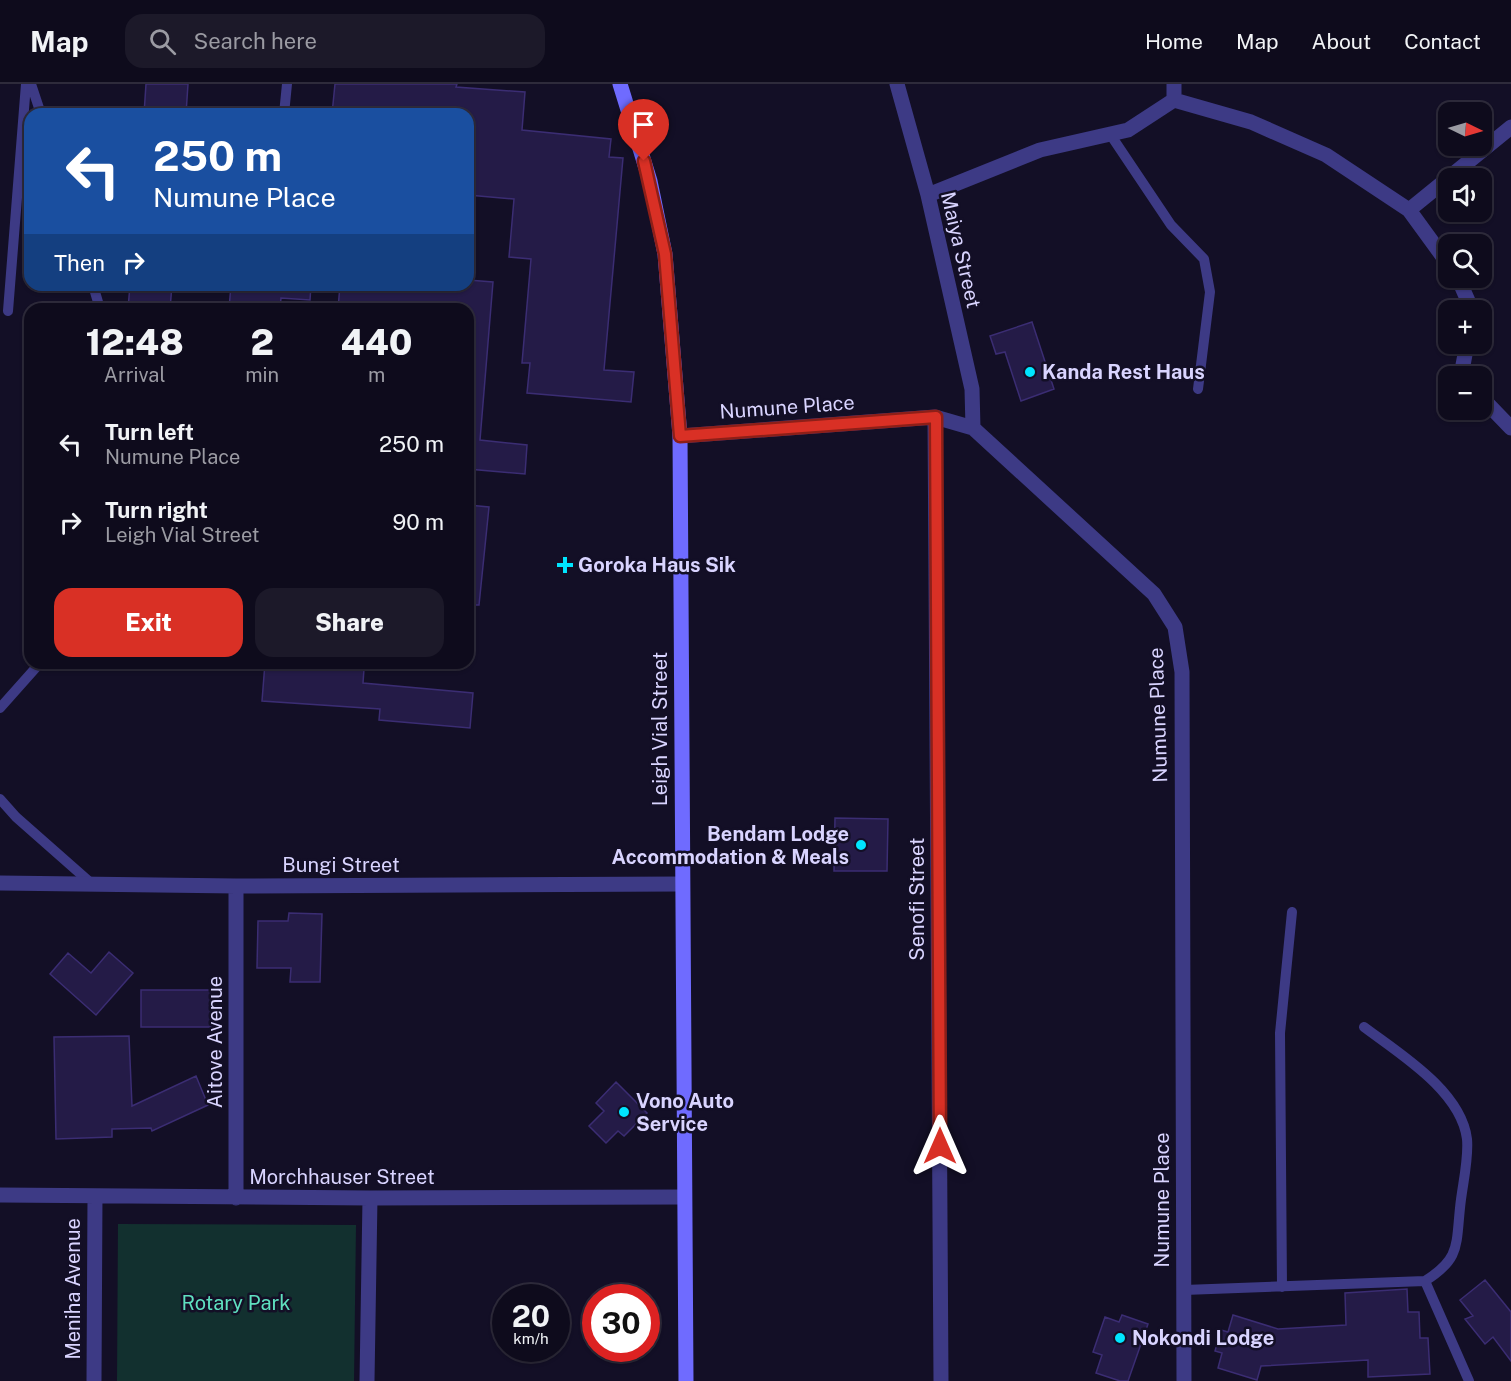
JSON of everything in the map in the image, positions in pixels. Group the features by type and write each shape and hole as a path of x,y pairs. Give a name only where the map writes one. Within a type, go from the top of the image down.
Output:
{"street":[{"name":"Leigh Vial Street","path":"620,84 650,181 665,254 680,436 686,1381"},
{"name":"Maiya Street","path":"897,84 928,195 972,389 973,428"},
{"path":"1174,84 1174,100"},
{"path":"928,195 1040,150 1128,130 1174,100 1251,123 1326,155 1409,210 1438,250"},
{"path":"1409,210 1511,127"},
{"path":"1492,409 1511,429"},
{"name":"Numune Place","path":"680,436 936,417 973,428 1154,594 1175,627 1182,672 1184,1381"},
{"name":"Senofi Street","path":"936,417 941,1381"},
{"name":"Bungi Street","path":"0,883 236,886 682,884"},
{"name":"Aitove Avenue","path":"236,886 236,1198"},
{"name":"Morchhauser Street","path":"0,1195 236,1198 684,1197"},
{"name":"Meniha Avenue","path":"94,1381 95,1196"},
{"path":"367,1381 370,1198"}],"lane":[{"path":"24,108 26,84"},
{"path":"31,84 39,108"},
{"path":"285,108 287,84"},
{"path":"8,311 24,109"},
{"path":"1110,134 1171,225 1204,259 1210,292 1198,389"},
{"path":"0,708 35,669"},
{"path":"0,799 16,817 92,884"},
{"path":"1282,1287 1280,1033 1292,912"},
{"path":"1184,1290 1425,1281 1446,1268 1456,1246 1467,1140 1460,1114 1426,1073 1364,1027"},
{"path":"1425,1281 1469,1381"}],"green space":[{"name":"Rotary Park","path":"118,1224 356,1225 354,1381 117,1381"}],"building":[{"path":"146,84 188,84 186,108 144,108"},
{"path":"335,84 457,84 456,87 525,92 522,130 611,139 609,157 623,158 604,370 634,372 631,402 527,393 530,363 522,363 531,259 509,257 514,199 474,196 474,108 333,108"},
{"path":"474,280 493,282 480,440 527,445 525,474 474,470 474,303 338,303 340,291 474,291"},
{"path":"130,291 172,291 170,303 128,303"},
{"path":"230,291 311,291 310,300 281,298 281,303 230,303"},
{"name":"Kanda Rest Haus","path":"1032,322 1054,389 1021,401 1005,352 996,354 990,336"},
{"path":"474,506 489,507 479,605 474,605"},
{"path":"265,669 364,669 363,683 473,693 470,728 379,720 380,709 262,701"},
{"name":"Bendam Lodge Accommodation & Meals","path":"835,818 888,819 887,871 834,871"},
{"path":"289,913 322,914 320,982 290,982 291,968 257,968 258,921 288,921"},
{"path":"109,952 133,973 96,1015 50,974 68,953 91,973"},
{"path":"141,990 213,990 213,1027 141,1027"},
{"path":"129,1036 132,1106 196,1076 208,1105 152,1131 151,1128 112,1129 112,1137 56,1139 54,1037"},
{"name":"Vono Auto Service","path":"616,1082 647,1113 624,1136 618,1131 606,1143 589,1126 604,1111 596,1103"},
{"path":"1485,1280 1511,1312 1511,1361 1493,1337 1485,1344 1465,1319 1473,1316 1460,1300"},
{"path":"1407,1289 1408,1312 1419,1312 1420,1338 1428,1338 1430,1374 1368,1377 1368,1360 1261,1366 1257,1380 1218,1368 1222,1353 1215,1351 1221,1330 1228,1332 1233,1315 1278,1329 1346,1325 1345,1293"},
{"name":"Nokondi Lodge","path":"1122,1315 1148,1324 1128,1381 1120,1381 1096,1373 1102,1355 1093,1352 1105,1317 1119,1322"}],"place":[{"name":"Kanda Rest Haus","path":"1030,372"},
{"name":"Goroka Haus Sik","path":"565,565"},
{"name":"Bendam Lodge Accommodation & Meals","path":"861,845"},
{"name":"Vono Auto Service","path":"624,1112"},
{"name":"Nokondi Lodge","path":"1120,1338"}],"route":[{"path":"644,161 665,254 680,436 936,417 940,1146"}]}
